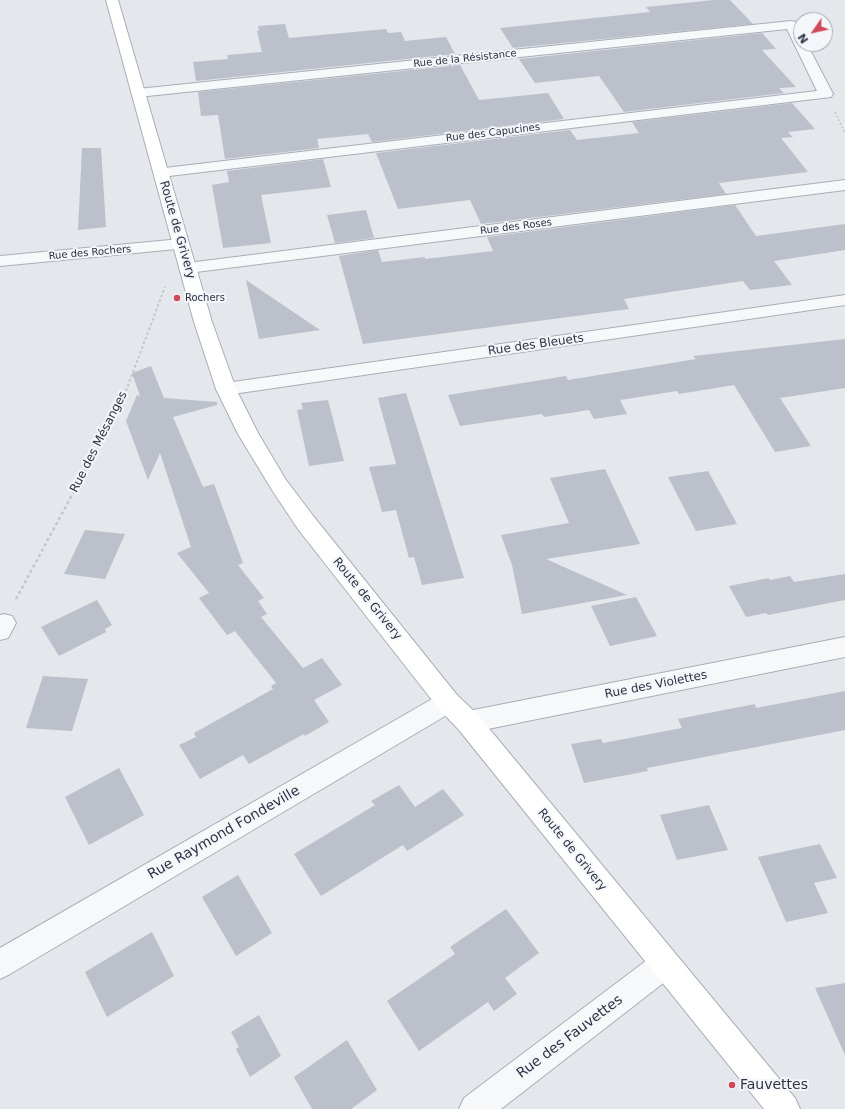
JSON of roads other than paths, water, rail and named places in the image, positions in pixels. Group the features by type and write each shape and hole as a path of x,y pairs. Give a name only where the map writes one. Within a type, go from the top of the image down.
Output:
{"street":[{"name":"Route de Grivery","path":"112,0 203,322 226,389 248,434 306,523 448,702 468,722 784,1109"},
{"name":"Rue de la Résistance","path":"138,93 791,25 826,94"},
{"name":"Rue des Capucines","path":"161,172 826,94"},
{"name":"Rue des Roses","path":"188,268 845,185"},
{"name":"Rue des Rochers","path":"0,261 181,244"},
{"name":"Rue des Bleuets","path":"226,389 845,300"},
{"name":"Rue des Violettes","path":"468,722 845,647"},
{"name":"Rue Raymond Fondeville","path":"0,964 448,702"},
{"name":"Rue des Fauvettes","path":"474,1109 665,964"}],"place":[{"name":"Rochers","path":"177,298"},
{"name":"Fauvettes","path":"732,1085"}]}
